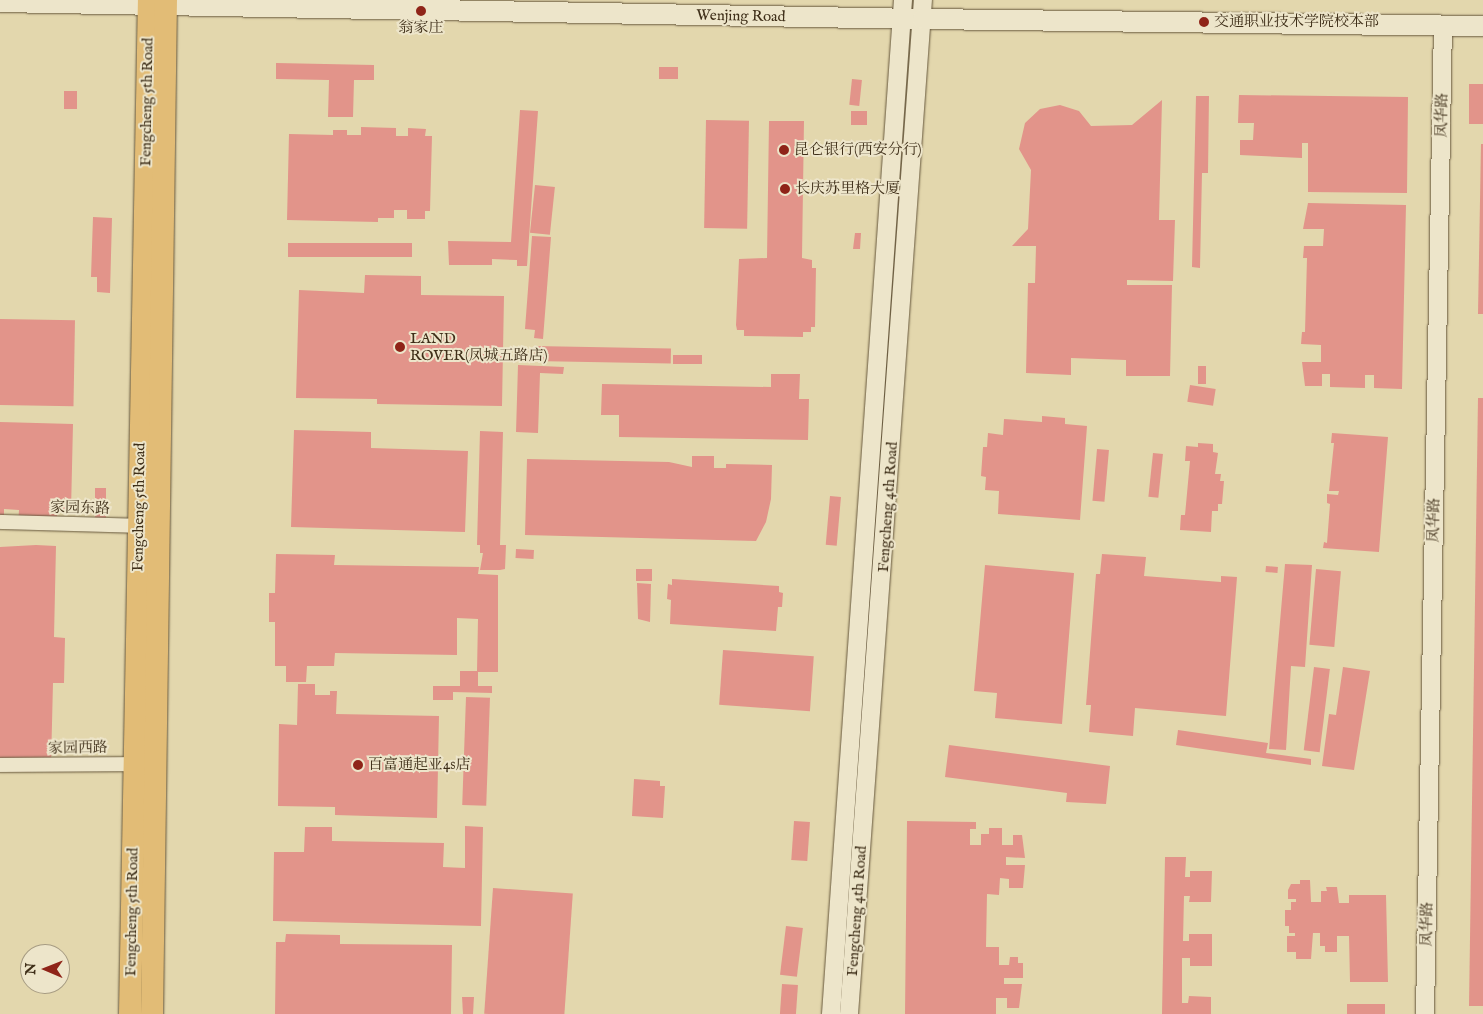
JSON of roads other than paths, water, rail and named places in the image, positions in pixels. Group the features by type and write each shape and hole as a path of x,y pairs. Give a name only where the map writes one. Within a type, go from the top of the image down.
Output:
{"main road":[{"name":"Wenjing Road","path":"0,2 923,10 1483,26"},
{"name":"Fengcheng 5th Road","path":"130,1014 134,764 149,526 158,3"},
{"name":"Fengcheng 5th Road","path":"149,526 157,763 152,1014"}],"street":[{"name":"Fengcheng 4th Road","path":"831,1014 903,10"},
{"name":"Fengcheng 4th Road","path":"849,1014 923,10"},
{"name":"凤华路","path":"1425,1014 1443,25"},
{"name":"家园东路","path":"0,522 149,526"},
{"name":"家园西路","path":"0,766 157,763"}],"place":[{"name":"翁家庄","path":"421,11"},
{"name":"交通职业技术学院校本部","path":"1204,22"},
{"name":"昆仑银行(西安分行)","path":"784,150"},
{"name":"长庆苏里格大厦","path":"785,189"},
{"name":"LAND ROVER(凤城五路店)","path":"400,347"},
{"name":"百富通起亚4s店","path":"358,765"}]}
